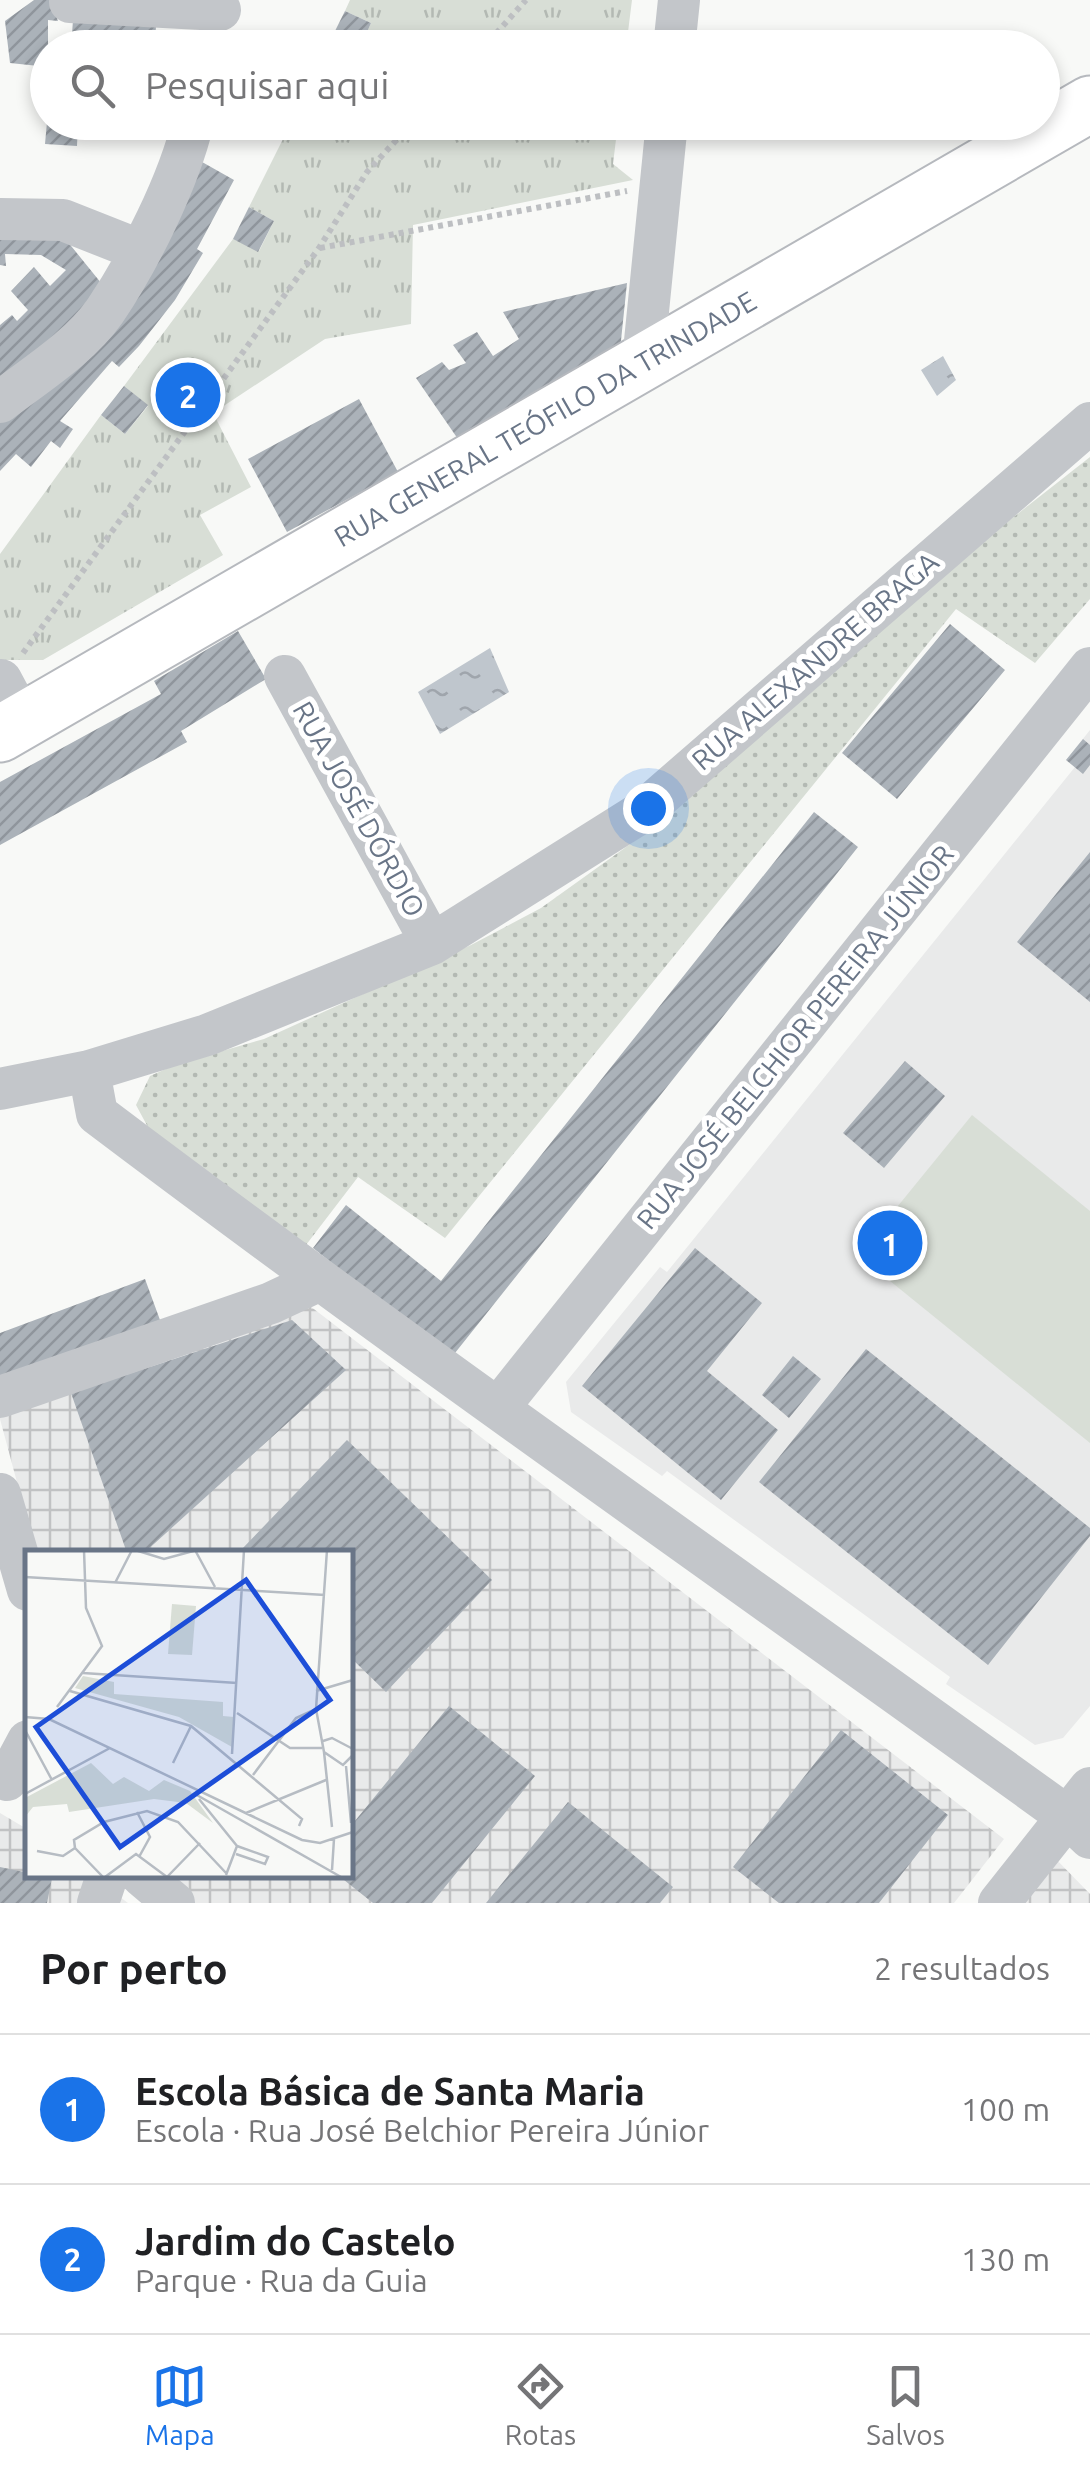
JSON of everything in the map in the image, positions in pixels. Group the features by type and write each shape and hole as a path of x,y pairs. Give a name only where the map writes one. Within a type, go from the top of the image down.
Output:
{"main road":[{"name":"RUA GENERAL TEÓFILO DA TRINDADE","path":"1060,121 1090,104"},
{"name":"RUA GENERAL TEÓFILO DA TRINDADE","path":"5,699 643,361 1027,140"}],"street":[{"path":"676,30 679,0"},
{"path":"70,2 217,19"},
{"path":"0,402 57,359 103,313 139,250 188,140"},
{"path":"643,361 665,140"},
{"path":"0,219 63,220 139,250"},
{"name":"RUA ALEXANDRE BRAGA","path":"0,1089 90,1071 208,1035 432,944 642,812 1090,423"},
{"name":"RUA JOSÉ BELCHIOR PEREIRA JÚNIOR","path":"500,1407 1090,668"},
{"name":"RUA JOSÉ DÓRDIO","path":"285,676 432,944"},
{"path":"90,1071 98,1114 318,1281 1083,1814 999,1903"},
{"path":"0,1397 271,1303 318,1281"},
{"path":"0,1494 25,1580"},
{"path":"12,1783 25,1749"},
{"path":"98,1903 106,1878"},
{"path":"144,1878 174,1903"}],"path":[{"path":"498,30 526,0"},
{"path":"5,699 368,172 397,140"},
{"path":"319,248 661,184"}],"shaded area":[{"path":"1090,730 1090,1706 1063,1738 1035,1745 946,1684 950,1677 667,1471 662,1476 571,1412 566,1382 660,1267 667,1272 1075,767 1066,760"},
{"path":"310,1306 1004,1839 954,1903 192,1903 162,1878 352,1878 352,1550 35,1550 0,1419 0,1401"},
{"path":"0,1813 25,1828 25,1878 95,1878 128,1903 0,1903"},
{"path":"1051,1854 1090,1894 1090,1903 1002,1903"}],"green space":[{"path":"350,0 632,0 628,30 368,30 371,23 345,11"},
{"path":"282,140 616,140 613,164 633,180 413,225 411,324 325,339 213,413 251,487 200,515 223,555 43,660 0,660 0,554 101,415 125,434 148,406 124,386 233,239 259,251 274,221 249,207"},
{"path":"1090,457 1090,599 1035,663 956,609 445,1238 358,1177 306,1245 150,1131 136,1105 150,1076 177,1064 264,1039 471,945 541,908 654,827 978,545"},
{"path":"972,1115 1090,1211 1090,1443 858,1255"}],"water":[{"path":"943,356 956,380 937,396 921,370"},
{"path":"490,648 509,692 440,734 418,692"}],"building":[{"path":"34,0 51,0 58,21 48,20 48,30 30,30 30,65 10,63 5,21"},
{"path":"345,11 371,23 368,30 336,30"},
{"path":"73,20 156,27 156,30 72,30"},
{"path":"45,140 77,140 77,146 45,144"},
{"path":"195,158 234,180 197,249 203,253 175,300 139,346 119,367 112,361 60,421 73,429 60,448 51,441 31,467 16,454 0,471 0,416"},
{"path":"249,207 274,221 258,252 233,239"},
{"path":"0,229 59,231 110,294 0,389 0,325 12,315 17,321 28,310 11,291 34,267 50,286 66,270 41,255 5,254 6,266 0,265"},
{"path":"627,283 620,350 460,442 416,378 442,362 449,370 466,363 453,345 477,332 493,356 519,339 503,312"},
{"path":"124,386 148,405 125,434 101,415"},
{"path":"359,399 398,472 287,532 248,459"},
{"path":"950,624 1005,670 897,799 842,753"},
{"path":"238,631 266,679 181,731 187,742 0,845 0,782 161,694 154,681"},
{"path":"1083,739 1090,745 1090,765 1083,774 1066,760"},
{"path":"814,812 858,847 451,1358 313,1248 346,1205 441,1281"},
{"path":"1090,852 1090,1002 1017,942"},
{"path":"905,1061 945,1096 884,1168 843,1133"},
{"path":"695,1248 762,1303 707,1371 778,1430 721,1500 582,1386"},
{"path":"145,1279 160,1320 0,1380 0,1333"},
{"path":"292,1320 346,1370 147,1550 126,1550 71,1393"},
{"path":"866,1349 1090,1528 1090,1536 988,1665 759,1482"},
{"path":"793,1356 821,1379 789,1418 762,1395"},
{"path":"347,1440 492,1580 386,1692 352,1659 352,1550 241,1550"},
{"path":"449,1706 535,1776 432,1903 373,1903 342,1878 352,1878 352,1825"},
{"path":"841,1730 948,1815 879,1903 779,1903 733,1867"},
{"path":"568,1802 673,1887 660,1903 486,1903"},
{"path":"0,1867 25,1872 25,1878 52,1878 47,1903 0,1903"}],"place":[{"name":"Jardim do Castelo","path":"188,395"},
{"name":"Escola Básica de Santa Maria","path":"890,1243"}]}
